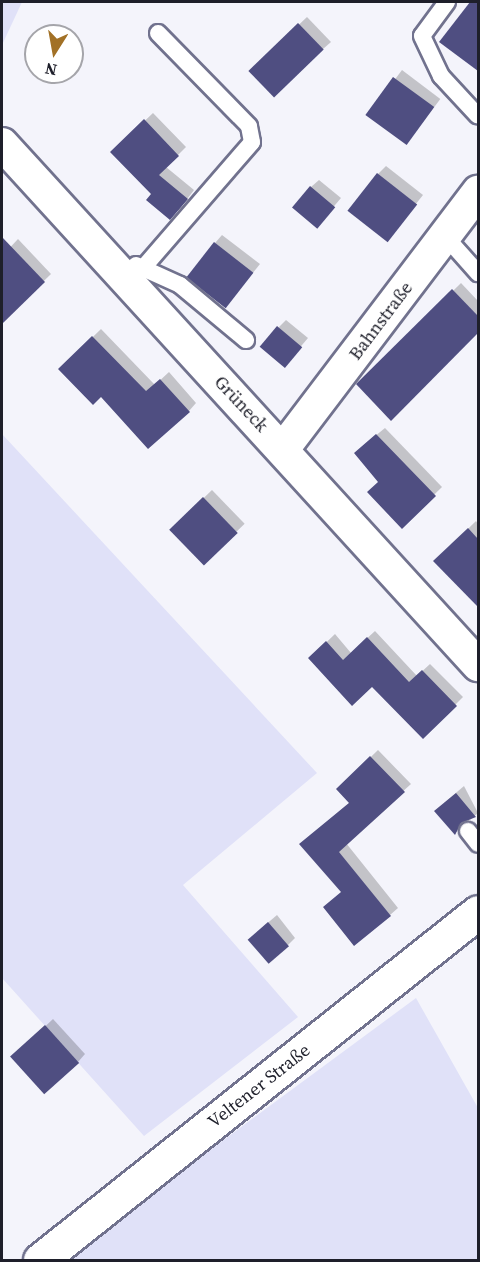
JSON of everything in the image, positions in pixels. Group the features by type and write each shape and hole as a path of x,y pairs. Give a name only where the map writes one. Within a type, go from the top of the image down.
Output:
{"main road":[{"name":"Veltener Straße","path":"40,1260 478,912"}],"street":[{"name":"Grüneck","path":"2,144 96,247 137,276 283,449 478,665"},
{"name":"Bahnstraße","path":"283,449 478,192"}],"lane":[{"path":"447,2 422,36 441,76 478,116"},
{"path":"158,33 249,126 252,142 137,276 180,285 246,340"},
{"path":"445,236 478,273"}],"shaded area":[{"path":"2,2 22,2 2,45"},
{"path":"2,434 317,773 183,885 298,1017 144,1136 2,978"},
{"path":"416,998 478,1108 478,1260 61,1260"}],"building":[{"path":"470,2 478,2 478,71 439,42"},
{"path":"298,23 324,50 274,98 248,71"},
{"path":"393,77 434,107 407,145 365,115"},
{"path":"144,119 179,156 159,175 188,199 170,220 146,200 151,194 110,152"},
{"path":"377,173 417,204 388,242 347,211"},
{"path":"310,186 335,207 317,229 292,207"},
{"path":"2,237 45,282 2,324"},
{"path":"214,242 253,273 226,308 186,277"},
{"path":"452,289 478,316 478,333 391,421 356,384"},
{"path":"277,326 302,347 285,368 260,347"},
{"path":"92,336 146,391 160,379 190,412 148,449 101,397 93,405 58,369"},
{"path":"376,434 436,496 402,529 367,492 378,482 354,453"},
{"path":"203,497 238,533 204,566 169,530"},
{"path":"468,528 478,539 478,607 433,561"},
{"path":"367,637 409,682 422,670 457,706 423,739 372,687 352,706 308,658 326,641 343,660"},
{"path":"370,756 405,792 339,852 391,916 354,946 323,907 341,892 299,844 349,803 336,789"},
{"path":"456,793 476,817 461,823 455,835 434,811"},
{"path":"268,922 289,946 269,964 248,940"},
{"path":"45,1025 79,1063 44,1094 10,1056"}]}
